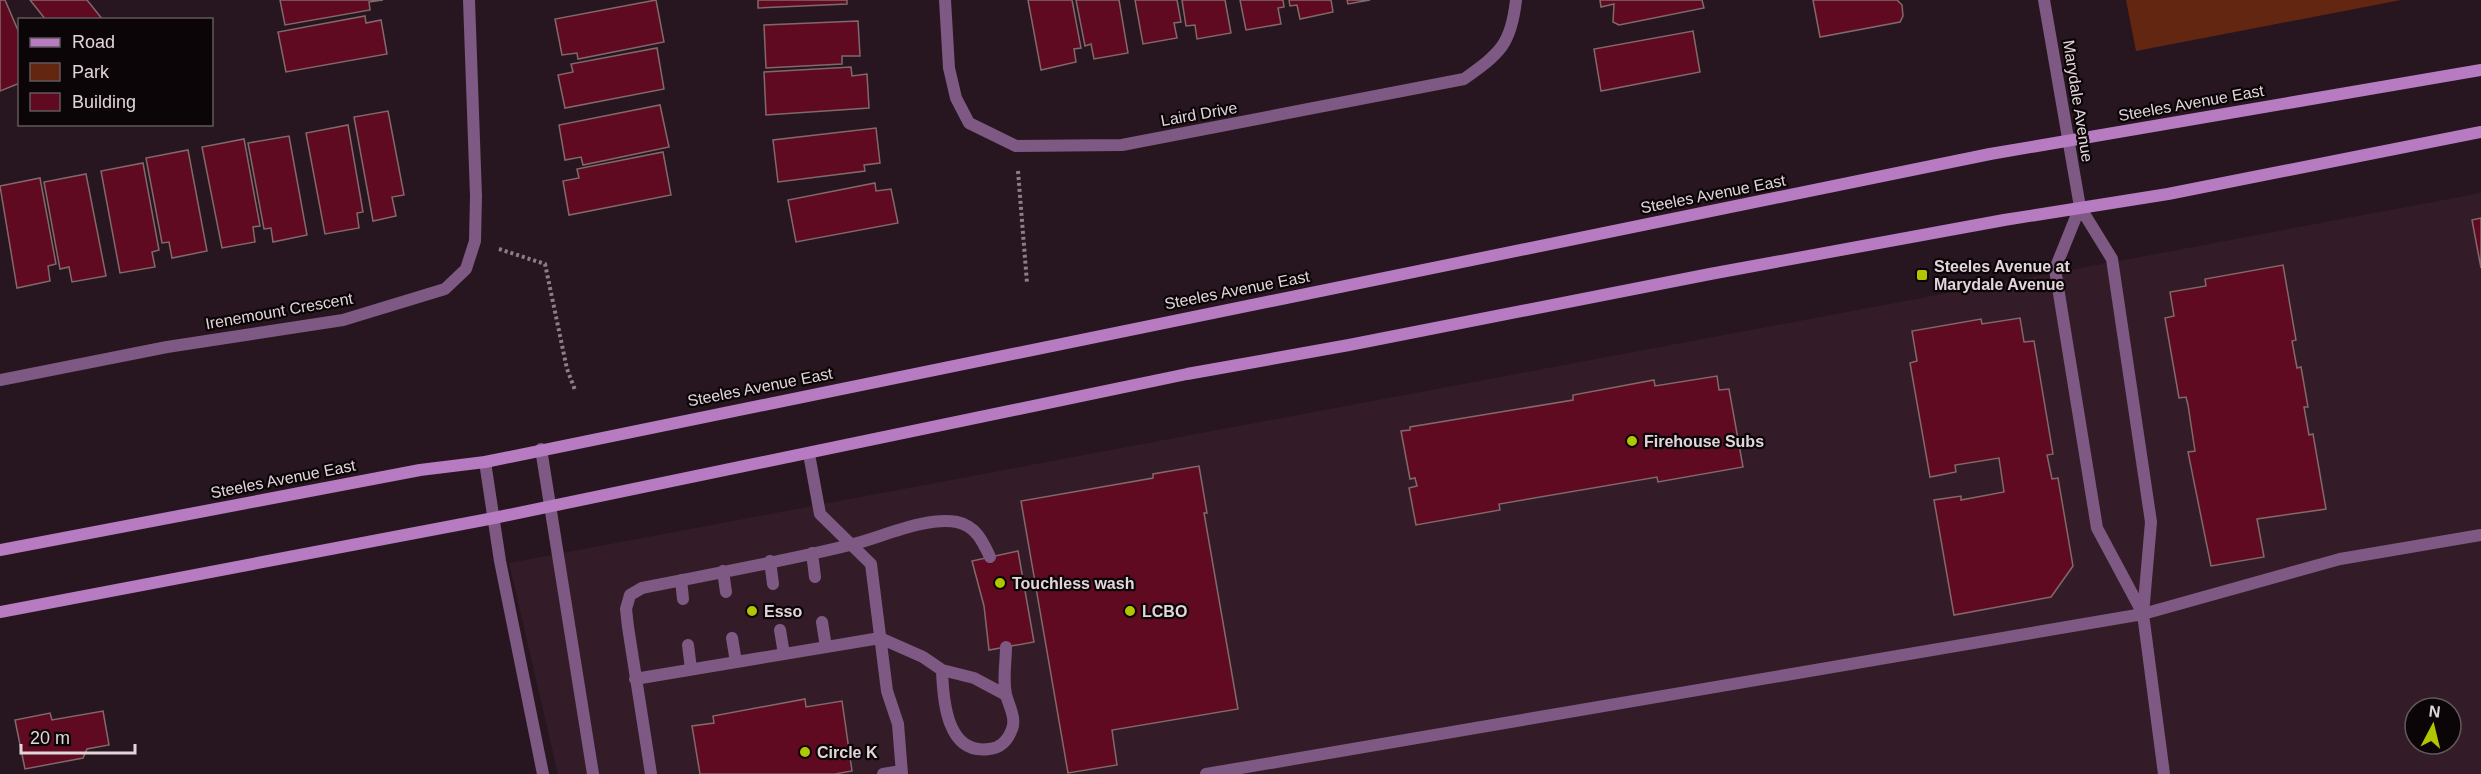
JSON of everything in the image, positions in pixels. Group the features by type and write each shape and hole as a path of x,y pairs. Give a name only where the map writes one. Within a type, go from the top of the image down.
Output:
{"main road":[{"name":"Steeles Avenue East","path":"0,550 420,470 486,462 1943,164 2481,70"},
{"path":"0,612 494,518 1187,374 1349,345 1722,272 2079,207 2168,194 2481,132"}],"street":[{"name":"Irenemount Crescent","path":"0,380 167,347 343,320 445,289 466,269 475,241 476,196 469,0"},
{"name":"Laird Drive","path":"945,0 949,68 956,98 969,123 1016,146 1122,145 1464,80 1490,60 1511,34 1516,0"},
{"name":"Marydale Avenue","path":"2044,0 2060,85 2066,141 2079,207"},
{"path":"2079,207 2055,269 2097,528 2143,614"},
{"path":"2079,207 2112,259 2151,522 2143,614 2164,774"},
{"path":"542,449 593,774"},
{"path":"809,453 820,514 871,564 887,691 898,724 902,772 883,774"},
{"path":"486,462 494,518 543,774"},
{"path":"651,774 626,609 630,595 642,588 852,545 922,525 958,522 970,528 982,539 990,557"},
{"path":"1206,774 2143,614 2340,560 2481,535"},
{"path":"812,553 815,577"},
{"path":"770,561 773,584"},
{"path":"723,571 726,592"},
{"path":"681,580 683,599"},
{"path":"822,622 826,647"},
{"path":"780,630 784,654"},
{"path":"732,638 736,662"},
{"path":"635,679 880,638 923,657 942,670 974,678 1006,695"},
{"path":"688,645 691,669"},
{"path":"942,670 943,692 954,734 963,744 980,750 998,748 1007,739 1013,726 1012,712 1006,695 1006,647"}],"path":[{"path":"1016,146 1027,283"},
{"path":"475,241 545,264 567,369 575,390"}],"shaded area":[{"path":"2481,193 2481,774 558,774 509,563"}],"green space":[{"path":"2126,0 2401,0 2136,51"}],"building":[{"path":"0,0 5,0 18,30 18,84 0,91"},
{"path":"30,0 87,0 101,18 44,18"},
{"path":"280,0 383,0 369,2 370,10 285,25"},
{"path":"656,0 664,42 578,59 577,53 562,55 555,19"},
{"path":"758,0 847,0 847,4 758,8"},
{"path":"1028,0 1072,0 1081,48 1074,49 1076,62 1041,70"},
{"path":"1076,0 1119,0 1128,53 1094,59 1091,44 1085,46"},
{"path":"1135,0 1177,0 1181,22 1174,23 1177,38 1143,44"},
{"path":"1182,0 1225,0 1231,33 1197,39 1195,25 1186,26"},
{"path":"1240,0 1283,0 1284,7 1278,8 1281,24 1246,30"},
{"path":"1289,0 1331,0 1333,12 1300,19 1297,5 1290,6"},
{"path":"1347,0 1370,0 1348,4"},
{"path":"1600,0 1702,0 1704,8 1619,25 1613,22 1614,4 1601,7"},
{"path":"1813,0 1897,0 1902,5 1903,16 1900,22 1820,37"},
{"path":"365,16 366,23 381,20 387,54 286,72 278,32"},
{"path":"858,21 860,56 842,56 842,64 766,68 764,25"},
{"path":"1693,31 1700,72 1601,91 1594,49"},
{"path":"657,48 664,89 565,108 558,75 573,72 571,64"},
{"path":"851,67 852,76 867,74 869,108 766,115 764,72"},
{"path":"660,105 669,147 583,165 581,157 565,160 559,125"},
{"path":"388,111 404,195 392,197 396,216 373,221 354,117"},
{"path":"348,125 363,212 357,213 359,228 325,234 306,133"},
{"path":"876,128 880,163 864,165 865,171 778,182 773,140"},
{"path":"289,136 307,235 273,242 271,228 264,229 248,143"},
{"path":"244,139 260,226 253,227 255,242 222,248 202,147"},
{"path":"188,150 207,251 172,258 169,242 162,243 146,158"},
{"path":"663,152 671,195 569,215 563,181 579,178 577,169"},
{"path":"143,163 159,250 152,252 155,267 120,273 101,171"},
{"path":"86,174 106,276 72,282 69,267 60,269 44,182"},
{"path":"40,178 56,264 48,266 50,281 17,288 0,186"},
{"path":"875,183 876,191 891,189 898,223 796,242 788,200"},
{"path":"2481,218 2481,268 2472,220"},
{"path":"2283,265 2296,340 2292,341 2297,368 2301,367 2308,407 2304,407 2309,435 2313,434 2326,509 2257,519 2264,557 2211,566 2188,452 2195,451 2188,405 2186,397 2179,398 2165,318 2174,316 2170,292 2206,286 2205,279"},
{"path":"2020,318 2024,342 2034,341 2053,454 2047,455 2052,479 2058,478 2073,566 2051,597 1954,615 1934,500 1961,496 1961,500 2004,492 1999,458 1955,465 1956,472 1930,477 1910,363 1917,361 1912,331 1981,319 1982,324"},
{"path":"1717,376 1719,390 1729,389 1743,467 1658,482 1657,477 1499,504 1500,510 1416,525 1409,488 1417,486 1415,478 1410,479 1401,431 1410,430 1410,427 1573,400 1573,395 1654,380 1655,386"},
{"name":"LCBO","path":"1199,466 1207,513 1204,513 1238,709 1112,730 1117,765 1068,773 1021,501 1153,478 1153,474"},
{"name":"Touchless wash","path":"1018,551 1034,642 989,650 984,606 972,561"},
{"path":"805,699 806,707 842,701 852,771 835,774 700,774 692,726 714,723 713,716"},
{"path":"103,711 109,745 87,749 83,758 25,769 15,720 50,713 52,720"}],"place":[{"name":"Steeles Avenue at Marydale Avenue","path":"1922,275"},
{"name":"Firehouse Subs","path":"1632,441"},
{"name":"Touchless wash","path":"1000,583"},
{"name":"Esso","path":"752,611"},
{"name":"LCBO","path":"1130,611"},
{"name":"Circle K","path":"805,752"}]}
